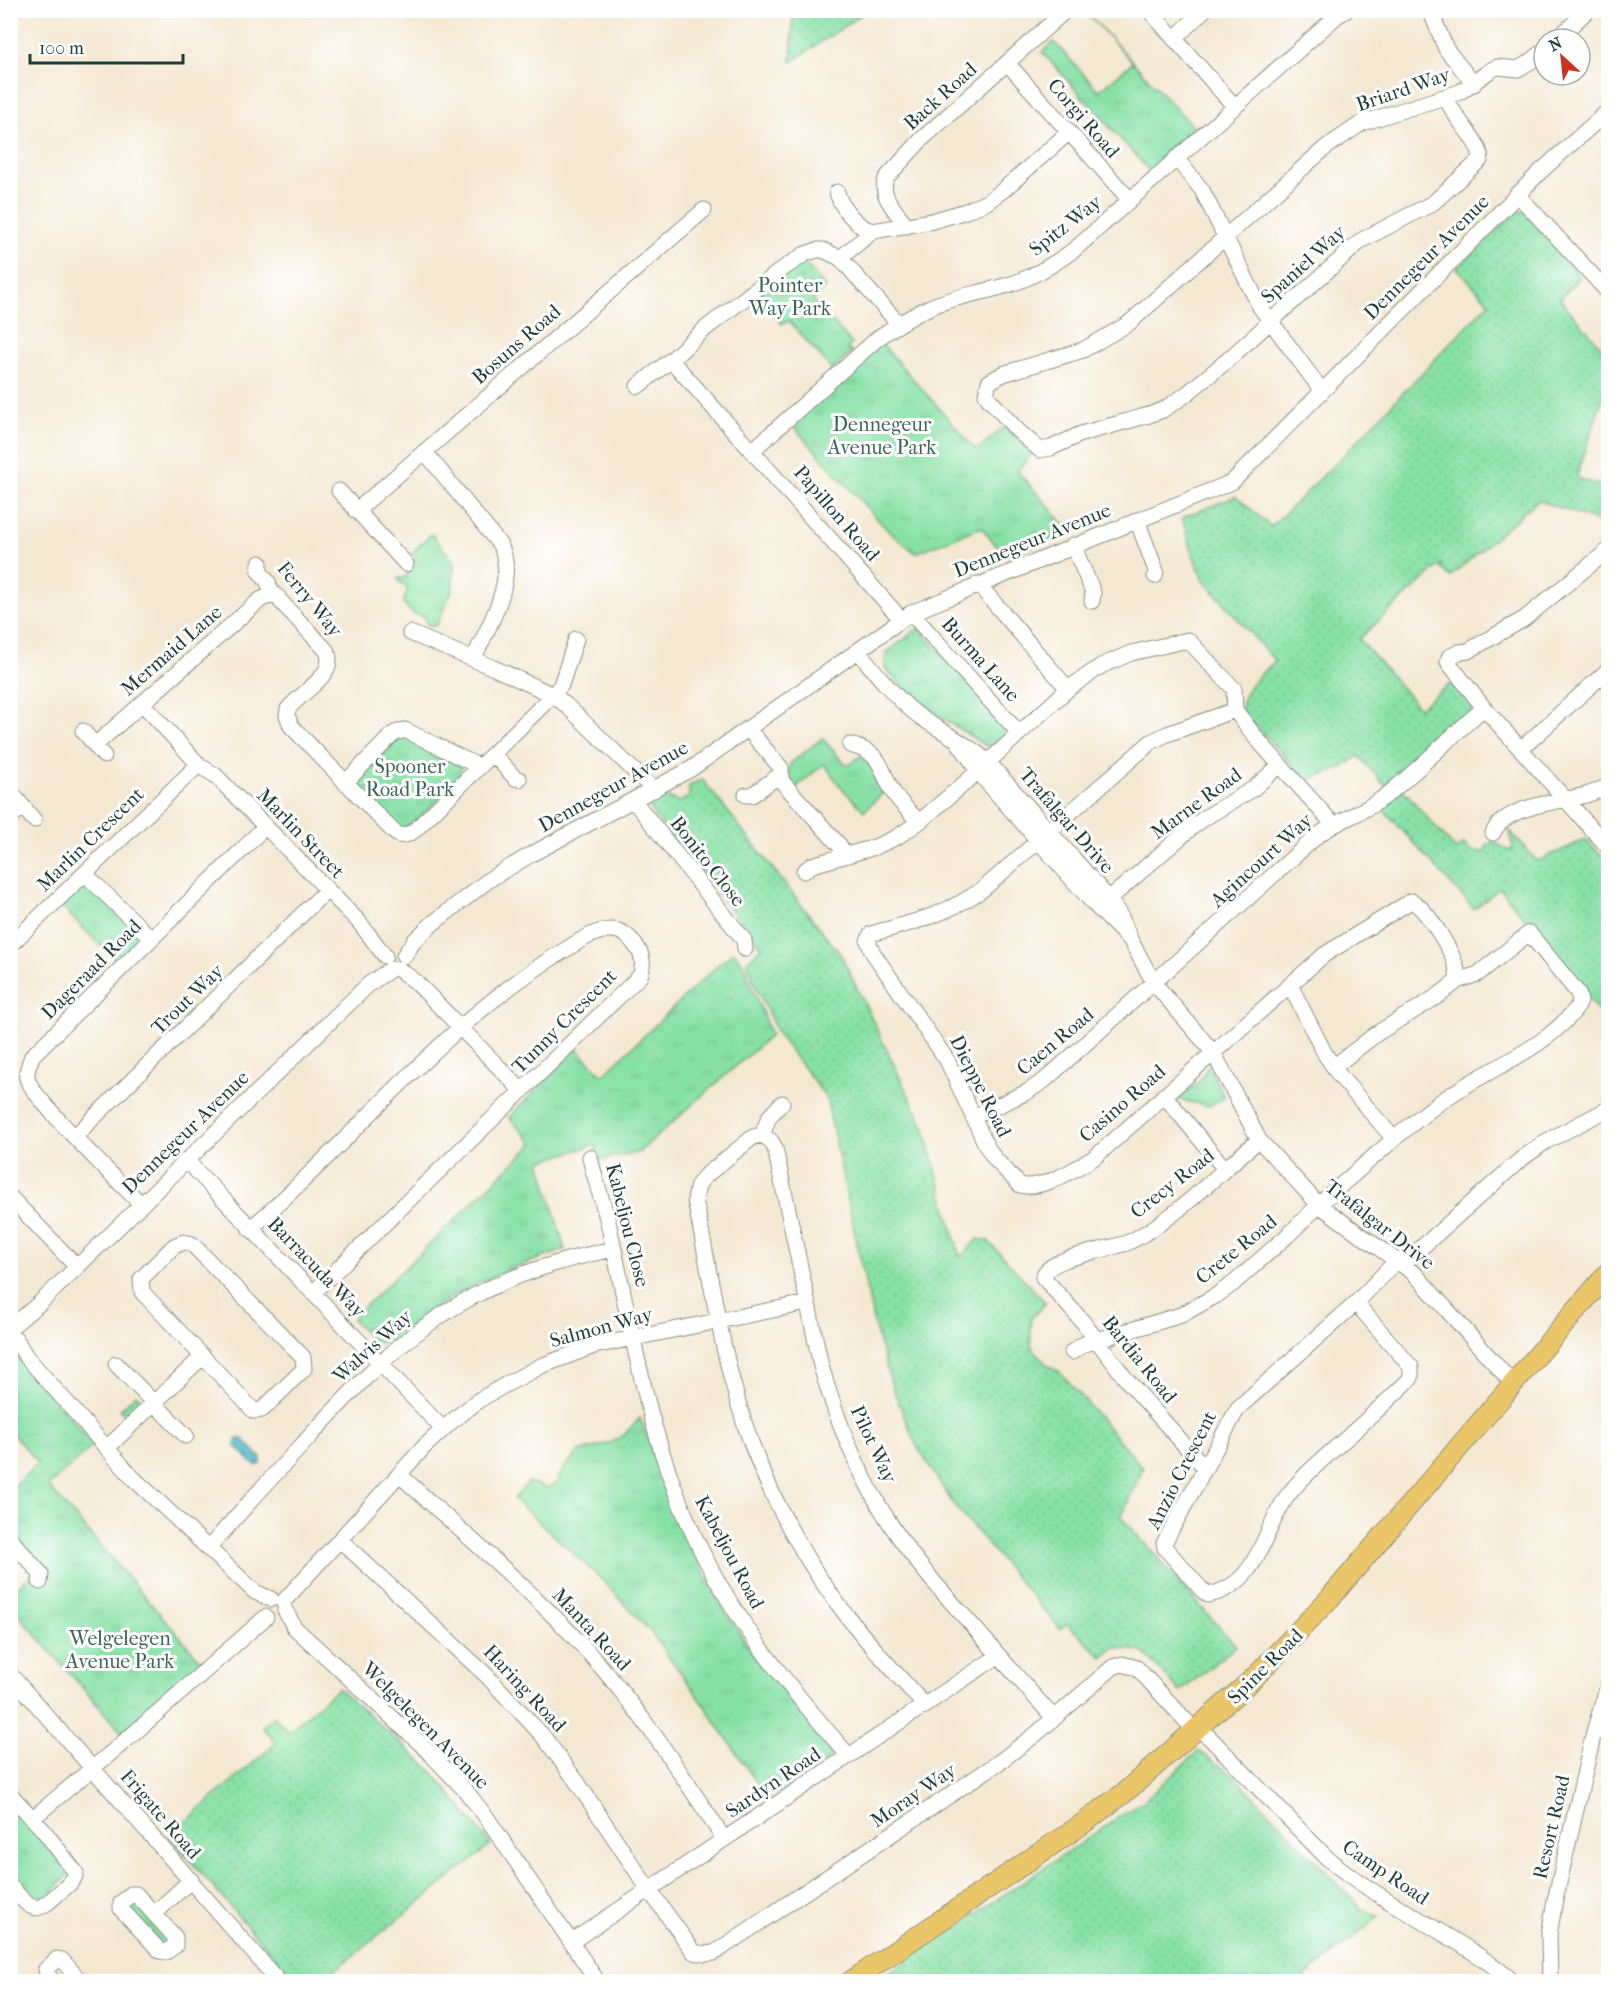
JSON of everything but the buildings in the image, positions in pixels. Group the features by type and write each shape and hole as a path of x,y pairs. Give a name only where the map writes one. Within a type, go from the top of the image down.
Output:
{"main road":[{"name":"Spine Road","path":"850,1982 1081,1825 1124,1793 1198,1730 1286,1647 1330,1598 1608,1273"}],"street":[{"name":"Back Road","path":"906,226 885,194 884,183 887,177 922,139 1066,10"},
{"path":"1149,10 1235,107"},
{"path":"1174,39 1204,10"},
{"name":"Spitz Way","path":"753,450 878,338 899,324 929,308 957,298 1016,283 1054,264 1075,249 1338,15 1347,10"},
{"name":"Briard Way","path":"1270,322 1223,364 1163,410 1129,423 1081,434 1050,448 1040,450 1033,446 988,398 986,393 989,382 998,376 1083,350 1122,328 1325,148 1362,123 1446,97 1474,84 1446,49 1430,10"},
{"path":"1568,27 1581,13"},
{"path":"1474,84 1497,67 1518,69 1532,61"},
{"name":"Corgi Road","path":"1007,63 1130,200"},
{"name":"Spaniel Way","path":"1270,322 1362,240 1433,203 1480,160 1482,152 1452,112 1446,97"},
{"name":"Dennegeur Avenue","path":"12,1337 25,1317 76,1267 394,959 450,909 490,879 530,855 692,769 906,616 978,584 1232,482 1517,194 1608,111"},
{"path":"837,192 844,207 862,227 873,231 932,221 987,202 1068,133"},
{"path":"1176,158 1198,184 1260,307 1322,391"},
{"path":"1517,194 1608,292"},
{"name":"Bosuns Road","path":"356,511 704,210"},
{"path":"840,258 873,231"},
{"path":"638,387 705,328 799,257 812,251 823,250 840,258 899,324"},
{"name":"Papillon Road","path":"671,360 906,616"},
{"path":"425,452 500,545 506,562 501,592 473,659"},
{"path":"339,491 406,564"},
{"path":"1137,520 1156,571 1155,576"},
{"path":"1073,545 1093,592 1092,601"},
{"path":"1608,551 1524,619 1468,651 1449,657 1448,664 1484,708 1608,847"},
{"name":"Ferry Way","path":"260,563 259,572 268,582 271,591 326,650 330,663 328,671 291,705 287,715 296,733 345,783"},
{"path":"978,584 1068,689"},
{"name":"Mermaid Lane","path":"83,731 100,751 142,703 260,600 269,596 278,597"},
{"name":"Burma Lane","path":"906,616 1019,734"},
{"path":"410,633 553,695 654,790"},
{"path":"480,767 405,730 389,738 345,783 396,835 406,836 415,830 480,767 553,695 561,685 576,639"},
{"path":"804,871 812,866 897,837 919,822 1068,689 1101,666 1131,653 1188,640 1234,689 1235,710 1333,824"},
{"name":"Trafalgar Drive","path":"858,651 914,712 969,746 983,766 1043,835 1106,917 1131,941"},
{"path":"1521,748 1608,670"},
{"name":"Marlin Street","path":"142,703 200,766 215,775 522,1091"},
{"name":"Agincourt Way","path":"1154,983 1333,824 1360,812 1388,795 1484,708"},
{"path":"1043,835 1151,742 1235,710"},
{"path":"748,729 778,763 784,784 840,846 844,856"},
{"path":"850,745 866,749 877,760 883,767 895,795 919,822"},
{"path":"493,754 519,779"},
{"name":"Marne Road","path":"1109,899 1191,828 1253,789 1280,765"},
{"name":"Marlin Crescent","path":"10,945 193,770 200,766"},
{"path":"746,795 752,795 781,774"},
{"path":"1493,832 1496,825 1531,807 1585,795 1608,786"},
{"name":"Bonito Close","path":"634,801 744,940 745,949"},
{"path":"10,818 19,802 34,820"},
{"name":"Dageraad Road","path":"141,1204 32,1088 27,1079 28,1068 32,1056 265,826"},
{"name":"Trafalgar Drive","path":"1043,835 1109,899 1121,917 1154,983 1213,1052 1259,1140 1319,1205 1415,1274 1513,1384"},
{"name":"Dieppe Road","path":"1020,1185 991,1153 941,1049 867,944 872,934 927,919 969,899 1043,835"},
{"path":"85,874 151,938"},
{"name":"Trout Way","path":"75,1136 327,890"},
{"name":"Casino Road","path":"1020,1185 1027,1187 1068,1173 1095,1157 1324,955 1411,901 1421,909 1443,940 1457,968 1457,981"},
{"name":"Tunny Crescent","path":"250,1229 498,994 530,971 581,940 606,930 619,931 627,935 639,949 642,958 640,976 313,1293"},
{"name":"Crete Road","path":"1072,1352 1084,1344 1181,1315 1234,1283 1394,1139 1449,1096 1551,1033 1574,1012 1580,1001 1578,993 1529,933 1478,974 1457,981"},
{"path":"1335,1066 1376,1034 1438,996 1457,981"},
{"name":"Caen Road","path":"973,1117 1027,1092 1045,1080 1154,983"},
{"path":"1290,985 1325,1054 1346,1085 1394,1139"},
{"path":"1164,1095 1225,1169"},
{"path":"782,1103 769,1117 762,1135 745,1142 704,1178 696,1192 695,1200 719,1321 741,1412 752,1444 765,1478 805,1554 846,1615 925,1706"},
{"name":"Anzio Crescent","path":"1356,1303 1411,1367 1411,1378 1320,1460 1297,1484 1277,1514 1259,1555 1242,1577 1230,1588 1208,1595 1186,1573 1165,1548 1164,1543 1238,1408 1400,1262 1520,1160 1545,1142 1608,1109"},
{"name":"Pilot Way","path":"762,1135 771,1141 779,1161 807,1303 831,1399 846,1439 872,1492 916,1562 1054,1718"},
{"name":"Crecy Road","path":"1044,1277 1048,1268 1065,1259 1110,1249 1146,1233 1259,1140"},
{"name":"Kabeljou Close","path":"590,1157 614,1249 632,1338"},
{"name":"Barracuda Way","path":"186,1160 443,1429"},
{"path":"10,1197 76,1267"},
{"path":"183,1242 192,1244 303,1358 306,1365 262,1410 257,1411 203,1356 141,1292 140,1287 141,1280 174,1246 183,1242"},
{"name":"Walvis Way","path":"208,1549 359,1383 428,1324 498,1284 550,1264 614,1249"},
{"name":"Bardia Road","path":"1044,1277 1126,1379 1205,1468"},
{"name":"Salmon Way","path":"33,1818 274,1609 443,1429 479,1400 541,1366 594,1346 807,1303"},
{"name":"Welgelegen Avenue","path":"12,1337 25,1355 133,1478 423,1746 465,1790 487,1818 598,1982"},
{"name":"Kabeljou Road","path":"632,1338 650,1417 664,1463 703,1555 729,1601 784,1682 849,1756"},
{"path":"107,1448 203,1356"},
{"path":"116,1364 186,1436"},
{"name":"Manta Road","path":"399,1474 551,1614 588,1652 637,1712 724,1839"},
{"path":"10,1539 41,1574 40,1582"},
{"name":"Haring Road","path":"340,1540 486,1675 543,1736 578,1782 650,1890"},
{"name":"Sardyn Road","path":"571,1942 998,1656"},
{"name":"Moray Way","path":"650,1890 694,1952 714,1953 998,1763 1113,1667 1129,1664 1137,1668 1176,1711 1198,1730"},
{"name":"Frigate Road","path":"10,1674 279,1982"},
{"name":"Resort Road","path":"1550,1982 1549,1935 1555,1900 1594,1732 1608,1685"},
{"name":"Camp Road","path":"1198,1730 1209,1737 1327,1858 1346,1874 1463,1946 1514,1982"},
{"path":"10,1794 33,1818 76,1873 75,1878 44,1907 28,1905 10,1886"},
{"path":"154,1914 191,1880"},
{"path":"54,1982 46,1969 57,1959 62,1960 81,1982"},
{"path":"1538,1982 1548,1965"}],"green space":[{"path":"793,10 867,11 791,62"},
{"path":"1054,42 1099,91 1133,62 1198,132 1152,174 1042,52"},
{"path":"1518,211 1525,212 1580,276 1560,299 1608,355 1608,383 1577,475 1579,479 1608,488 1608,502 1602,523 1538,500 1450,577 1441,568 1441,564 1359,639 1419,708 1451,683 1475,705 1468,718 1454,723 1395,781 1456,850 1464,844 1471,851 1485,852 1487,845 1494,841 1507,850 1513,850 1510,831 1537,861 1585,840 1608,860 1608,1023 1500,888 1474,909 1381,807 1393,795 1359,756 1340,769 1307,780 1241,711 1248,689 1257,677 1275,661 1204,581 1182,518 1236,496 1271,527 1337,462 1489,303 1457,268"},
{"name":"Pointer Way Park","path":"802,260 825,287 813,300 852,344 847,348 852,353 832,370 789,321 782,324 759,294"},
{"name":"Dennegeur Avenue Park","path":"880,342 976,450 1005,427 1032,454 1017,471 1071,532 1006,557 981,527 916,553 890,533 792,425"},
{"path":"431,534 453,560 455,569 453,569 453,588 436,626 428,625 423,615 413,613 407,608 403,602 408,590 398,580 398,578 404,578 416,558 412,553"},
{"path":"919,628 1010,730 995,745 986,746 917,702 885,668 886,653"},
{"name":"Spooner Road Park","path":"404,736 461,766 460,779 410,826 401,830 357,786 356,781 399,738"},
{"path":"822,738 845,764 849,765 861,756 875,771 874,780 885,791 864,811 841,787 824,764 794,789 788,779 790,764"},
{"path":"702,779 841,955 924,1127 960,1257 978,1239 988,1241 1046,1303 1031,1318 1031,1346 1046,1364 1060,1372 1143,1468 1121,1517 1236,1646 1180,1692 1143,1652 1114,1647 1102,1657 1067,1624 1060,1629 954,1505 916,1445 892,1386 874,1324 826,1097 779,1036 752,978 747,961 762,947 655,817 650,807 664,796 679,802 689,797 689,786"},
{"path":"85,887 92,888 135,932 138,938 118,963 62,907 78,890"},
{"path":"734,952 742,962 771,1035 639,1152 600,1160 595,1145 541,1161 565,1250 515,1267 467,1289 437,1306 392,1340 374,1341 365,1334 352,1319 533,1144 509,1117 577,1049 603,1075"},
{"path":"1208,1064 1224,1097 1209,1106 1175,1099 1172,1094 1178,1096 1186,1093 1202,1078"},
{"name":"Welgelegen Avenue Park","path":"10,1355 18,1358 94,1445 48,1486 202,1662 122,1733 11,1606 11,1592 41,1566 11,1530 11,1489 38,1463 11,1432"},
{"path":"136,1394 141,1399 142,1405 128,1418 120,1410"},
{"path":"640,1418 683,1532 721,1605 759,1663 832,1748 832,1755 825,1763 768,1799 700,1699 650,1631 599,1577 514,1499 529,1482 546,1488 555,1485 564,1468 579,1452 613,1442 623,1436"},
{"path":"338,1688 432,1771 491,1845 321,1981 295,1981 169,1836 276,1743 262,1727 274,1716 288,1732"},
{"path":"1199,1751 1234,1776 1361,1908 1379,1917 1302,1981 876,1981 1146,1799"},
{"path":"10,1803 69,1870 69,1874 43,1902 30,1900 11,1877"},
{"path":"133,1897 171,1940 166,1949 126,1905"}],"water":[{"path":"237,1439 243,1439 261,1458 261,1464 257,1466 251,1462 235,1445"}]}
